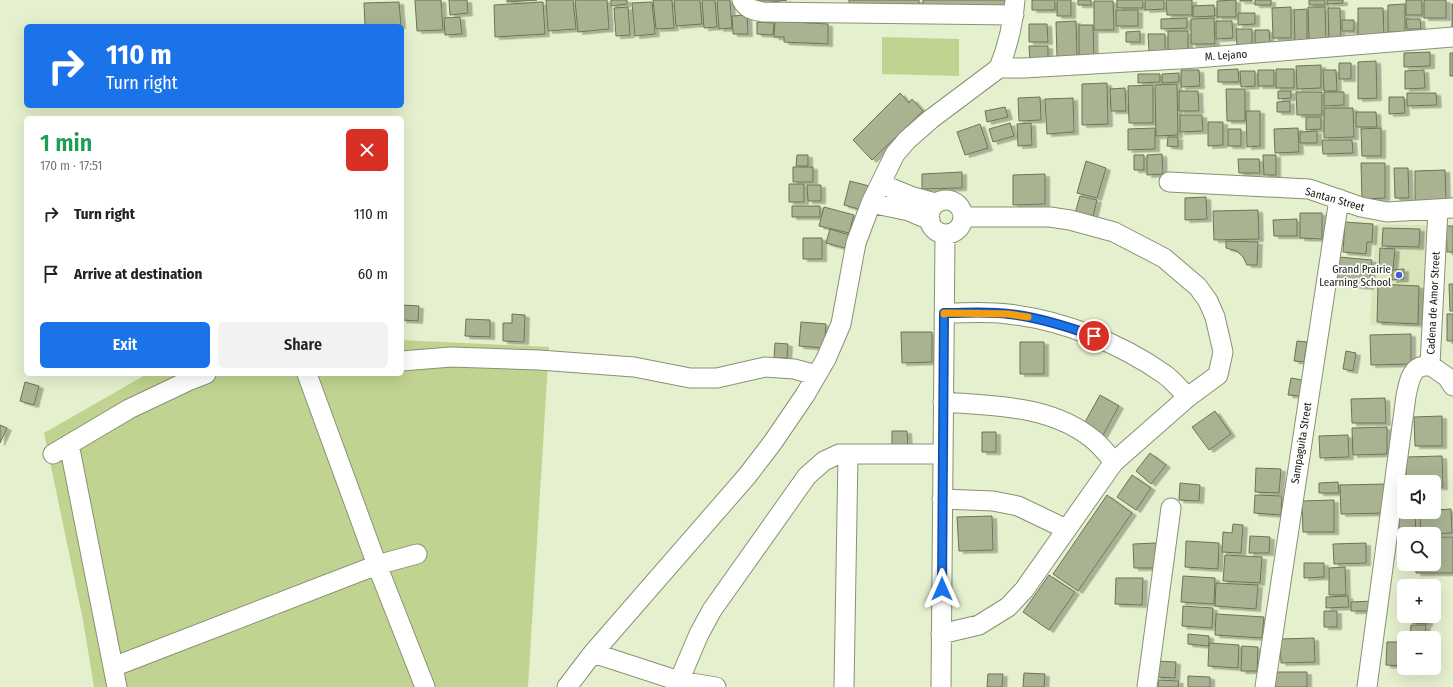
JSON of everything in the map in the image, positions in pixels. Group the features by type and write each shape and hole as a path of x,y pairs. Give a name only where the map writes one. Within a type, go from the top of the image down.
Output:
{"street":[{"path":"567,687 593,653 747,476 777,436 826,360 841,324 856,243 871,203 895,154 907,140 931,119 999,68 1007,48 1015,7 763,12 750,10 742,0"},
{"name":"M. Lejano","path":"999,68 1196,58 1453,37"},
{"name":"Santan Street","path":"1169,182 1309,189 1372,210 1387,212 1445,209"},
{"path":"881,184 913,197 932,211 935,229 945,235"},
{"path":"932,211 940,200 946,199 956,202 960,207 964,217 962,224 958,230 945,235"},
{"name":"Sampaguita Street","path":"1265,687 1338,199"},
{"path":"871,203 909,211 932,211"},
{"name":"Cadena de Amor Street","path":"1445,209 1430,365 1447,377 1453,386"},
{"path":"941,634 979,625 1008,607 1024,590 1114,462 1188,397 1218,375 1223,352 1215,317 1208,301 1198,287 1164,258 1114,232 1070,220 1050,217 964,217"},
{"path":"941,687 945,235"},
{"path":"944,313 1008,314 1046,320 1073,328 1105,341 1138,358 1165,375 1188,397"},
{"path":"404,361 413,362 451,357 539,360 634,367 690,378 717,378 765,367 794,369 816,375"},
{"path":"1367,687 1406,396 1413,373 1419,367 1430,365"},
{"path":"53,454 129,409 201,376"},
{"path":"308,376 377,565 425,687"},
{"path":"943,402 1004,406 1039,412 1065,422 1096,441 1114,462"},
{"path":"69,444 117,687"},
{"path":"680,681 699,634 712,610 807,476 824,461 839,454 943,454"},
{"path":"844,687 848,454"},
{"path":"942,499 993,501 1018,506 1066,529"},
{"path":"1147,687 1171,508"},
{"path":"113,667 377,565 416,554"},
{"path":"593,653 680,681 716,687"}],"shaded area":[{"path":"882,37 959,39 959,76 882,74"},
{"name":"Grand Prairie Learning School","path":"1376,224 1428,225 1422,326 1370,325"},
{"path":"404,340 549,347 528,687 94,687 83,620 44,433 144,376 404,376"}],"building":[{"path":"415,0 441,0 443,30 417,31"},
{"path":"449,0 467,0 468,13 450,15"},
{"path":"507,0 537,0 507,2"},
{"path":"546,0 573,0 576,29 548,31"},
{"path":"575,0 607,0 609,29 578,32"},
{"path":"611,0 627,0 627,4 611,6"},
{"path":"653,0 672,0 674,28 656,29"},
{"path":"674,0 700,0 702,24 676,26"},
{"path":"702,0 715,0 717,27 704,28"},
{"path":"717,0 730,0 732,28 719,29"},
{"path":"758,0 787,0 758,4"},
{"path":"849,0 919,0 919,8 849,7"},
{"path":"923,0 1007,0 1007,8 923,7"},
{"path":"1032,0 1055,0 1055,10 1032,10"},
{"path":"1057,0 1071,0 1071,16 1057,16"},
{"path":"1078,0 1091,0 1091,5 1078,5"},
{"path":"1117,0 1143,0 1143,8 1117,8"},
{"path":"1145,0 1164,0 1164,9 1145,10"},
{"path":"1166,0 1192,0 1192,15 1167,15"},
{"path":"1236,0 1236,17 1217,17 1217,1"},
{"path":"1252,0 1252,1 1240,1"},
{"path":"1255,0 1271,0 1271,5 1255,5"},
{"path":"1309,0 1325,0 1325,5 1309,5"},
{"path":"1327,0 1343,0 1343,3 1327,4"},
{"path":"1406,0 1422,0 1422,15 1406,15"},
{"path":"1424,0 1446,0 1446,18 1424,18"},
{"path":"1094,1 1113,1 1114,30 1094,30"},
{"path":"399,2 401,24 365,24 364,3"},
{"path":"543,2 545,34 495,37 494,5"},
{"path":"652,2 655,34 635,36 632,3"},
{"path":"1405,4 1405,32 1388,32 1388,5"},
{"path":"1453,4 1453,28 1452,28"},
{"path":"1214,5 1215,16 1193,17 1193,6"},
{"path":"628,7 630,35 616,36 614,8"},
{"path":"1291,7 1291,38 1273,38 1272,8"},
{"path":"1308,7 1325,7 1326,41 1309,41"},
{"path":"1328,8 1340,8 1341,41 1329,41"},
{"path":"1358,8 1383,8 1384,36 1358,36"},
{"path":"1307,9 1307,43 1295,43 1294,10"},
{"path":"1116,10 1138,10 1138,26 1116,26"},
{"path":"1238,13 1255,13 1255,24 1238,25"},
{"path":"747,15 748,34 733,34 732,16"},
{"path":"460,17 462,34 445,35 444,18"},
{"path":"1187,18 1187,28 1161,29 1161,19"},
{"path":"1214,18 1215,44 1191,44 1191,19"},
{"path":"1406,19 1420,19 1421,29 1407,29"},
{"path":"1342,20 1354,20 1354,31 1342,31"},
{"path":"775,21 828,24 828,44 784,42 784,37 774,37"},
{"path":"1076,21 1077,57 1057,57 1056,22"},
{"path":"1216,21 1232,21 1233,38 1216,39"},
{"path":"757,22 774,23 773,35 757,34"},
{"path":"1029,24 1047,24 1048,42 1029,42"},
{"path":"1079,25 1093,25 1094,59 1079,59"},
{"path":"1236,29 1252,29 1252,46 1237,46"},
{"path":"1255,30 1269,30 1270,43 1255,43"},
{"path":"1140,31 1140,42 1126,42 1126,32"},
{"path":"1168,31 1188,31 1188,51 1168,51"},
{"path":"1148,34 1165,34 1165,51 1149,51"},
{"path":"1029,46 1048,46 1048,63 1030,64"},
{"path":"1430,52 1430,66 1404,67 1404,53"},
{"path":"1450,53 1453,53 1453,76 1450,76"},
{"path":"1376,61 1377,98 1358,99 1358,62"},
{"path":"1339,63 1351,63 1351,79 1339,79"},
{"path":"1321,65 1321,88 1297,89 1296,66"},
{"path":"1238,69 1239,82 1218,82 1218,70"},
{"path":"1276,69 1294,69 1294,88 1276,88"},
{"path":"1181,70 1199,70 1200,86 1181,87"},
{"path":"1258,70 1274,70 1274,86 1258,86"},
{"path":"1323,70 1336,70 1337,91 1324,91"},
{"path":"1424,70 1425,88 1405,89 1405,71"},
{"path":"1240,71 1255,71 1255,86 1241,87"},
{"path":"1179,73 1179,82 1162,83 1162,74"},
{"path":"1138,74 1160,74 1160,82 1138,83"},
{"path":"1107,83 1108,124 1082,125 1082,84"},
{"path":"1177,84 1178,135 1156,136 1155,85"},
{"path":"1153,85 1153,123 1129,123 1128,86"},
{"path":"1125,88 1126,111 1111,111 1110,89"},
{"path":"1226,89 1245,89 1245,121 1227,121"},
{"path":"1179,91 1198,91 1199,111 1179,111"},
{"path":"1278,91 1291,91 1291,98 1278,99"},
{"path":"1296,92 1322,92 1322,115 1297,115"},
{"path":"1324,92 1344,92 1344,105 1324,106"},
{"path":"900,93 909,103 912,99 923,111 872,160 853,140"},
{"path":"1407,93 1436,93 1437,105 1407,106"},
{"path":"1040,97 1041,120 1019,121 1018,98"},
{"path":"1389,97 1404,97 1405,113 1389,114"},
{"path":"1073,98 1074,132 1047,134 1045,99"},
{"path":"1290,101 1290,112 1277,112 1277,102"},
{"path":"1005,107 1008,117 987,122 985,111"},
{"path":"1324,108 1353,108 1354,137 1324,138"},
{"path":"1246,111 1260,111 1260,146 1247,147"},
{"path":"1356,112 1376,112 1377,127 1356,127"},
{"path":"1180,115 1202,115 1203,131 1180,132"},
{"path":"1306,117 1321,117 1321,129 1306,130"},
{"path":"1208,122 1223,122 1223,145 1208,146"},
{"path":"1010,123 1014,136 993,142 989,129"},
{"path":"1031,123 1032,145 1018,146 1017,124"},
{"path":"980,124 988,148 965,155 957,132"},
{"path":"1155,128 1155,149 1128,150 1128,129"},
{"path":"1298,128 1299,152 1275,153 1274,129"},
{"path":"1381,128 1381,156 1362,156 1361,129"},
{"path":"1228,129 1241,129 1241,146 1228,146"},
{"path":"1317,131 1317,143 1300,143 1300,132"},
{"path":"1168,137 1178,137 1178,147 1167,146"},
{"path":"1322,140 1352,140 1353,153 1323,154"},
{"path":"1162,154 1163,174 1147,175 1147,155"},
{"path":"797,155 808,155 808,166 796,166"},
{"path":"1134,155 1144,155 1144,170 1134,170"},
{"path":"1263,155 1276,155 1276,175 1264,175"},
{"path":"1238,159 1259,159 1260,173 1239,173"},
{"path":"1086,161 1106,168 1097,198 1077,193"},
{"path":"1361,163 1385,163 1385,198 1362,199"},
{"path":"793,167 813,167 813,182 793,182"},
{"path":"1394,168 1408,168 1409,198 1395,198"},
{"path":"1445,170 1446,200 1415,201 1415,171"},
{"path":"962,172 962,188 922,189 922,174"},
{"path":"1045,174 1045,204 1013,205 1013,175"},
{"path":"850,181 869,186 862,210 844,205"},
{"path":"789,184 804,184 804,202 789,202"},
{"path":"807,185 821,185 821,201 808,201"},
{"path":"1080,196 1097,200 1092,221 1074,217"},
{"path":"1206,197 1207,219 1185,220 1185,198"},
{"path":"792,206 820,206 820,217 792,217"},
{"path":"824,207 854,215 849,233 819,226"},
{"path":"1258,210 1259,239 1214,240 1213,211"},
{"path":"1300,213 1322,213 1322,239 1300,238"},
{"path":"1297,219 1297,236 1274,236 1273,220"},
{"path":"1345,222 1373,224 1372,242 1367,242 1366,254 1343,252"},
{"path":"1446,226 1453,226 1453,252 1447,252"},
{"path":"1383,228 1420,229 1419,247 1382,246"},
{"path":"830,229 849,235 845,248 826,243"},
{"path":"803,238 822,238 822,259 803,259"},
{"path":"1226,241 1258,242 1257,265 1247,265 1243,257 1237,251 1226,248"},
{"path":"1380,248 1395,249 1393,270 1379,269"},
{"path":"1339,257 1372,260 1369,287 1337,284"},
{"path":"1404,269 1404,279 1392,280 1392,270"},
{"path":"1378,284 1419,286 1418,324 1377,322"},
{"path":"1449,284 1453,284 1453,311 1450,311"},
{"path":"404,305 419,306 418,321 404,320"},
{"path":"512,314 525,315 524,342 503,341 503,323 512,323"},
{"path":"1447,314 1453,314 1453,341 1447,341"},
{"path":"466,319 490,320 490,337 465,336"},
{"path":"801,322 826,324 824,348 799,346"},
{"path":"901,332 932,332 932,362 902,363"},
{"path":"1411,334 1411,364 1371,365 1370,335"},
{"path":"1297,341 1307,342 1304,362 1294,361"},
{"path":"1020,342 1044,342 1044,374 1020,374"},
{"path":"775,343 788,344 787,358 774,358"},
{"path":"1346,351 1356,353 1353,371 1343,369"},
{"path":"1291,378 1302,380 1300,396 1288,395"},
{"path":"25,382 39,386 34,405 20,401"},
{"path":"1100,395 1119,406 1103,435 1084,424"},
{"path":"1385,398 1386,423 1352,423 1351,399"},
{"path":"1215,411 1231,434 1209,450 1192,427"},
{"path":"1442,416 1442,446 1415,446 1414,417"},
{"path":"0,425 7,428 0,443"},
{"path":"1387,427 1387,454 1353,455 1352,428"},
{"path":"892,431 907,431 908,449 892,449"},
{"path":"982,432 996,432 996,452 982,452"},
{"path":"1348,435 1349,457 1320,458 1319,436"},
{"path":"1150,453 1166,465 1151,484 1136,471"},
{"path":"1442,456 1443,487 1441,487 1441,475 1406,475 1406,457"},
{"path":"1256,468 1281,469 1279,493 1255,492"},
{"path":"1132,475 1151,488 1136,510 1117,497"},
{"path":"1338,482 1339,493 1319,493 1319,483"},
{"path":"1180,483 1200,485 1199,501 1179,500"},
{"path":"1385,484 1386,513 1341,514 1340,485"},
{"path":"1107,495 1132,513 1078,591 1053,574"},
{"path":"1255,495 1282,496 1281,515 1254,513"},
{"path":"1334,500 1334,532 1303,532 1302,501"},
{"path":"1451,509 1452,533 1441,533 1441,527 1421,527 1420,519 1441,519 1441,510"},
{"path":"992,516 993,550 959,551 957,517"},
{"path":"1399,519 1416,519 1415,527 1399,527"},
{"path":"1233,524 1243,525 1241,553 1222,552 1223,532 1232,533"},
{"path":"1250,536 1270,537 1269,553 1249,553"},
{"path":"1441,537 1453,537 1453,573 1416,573 1416,571 1441,571"},
{"path":"1186,541 1219,543 1218,569 1185,567"},
{"path":"1157,543 1158,568 1134,568 1133,544"},
{"path":"1366,543 1366,563 1334,564 1333,544"},
{"path":"1225,555 1262,557 1260,583 1223,581"},
{"path":"1304,563 1324,563 1324,577 1304,578"},
{"path":"1345,567 1346,595 1329,595 1329,568"},
{"path":"1049,575 1075,592 1049,630 1023,612"},
{"path":"1183,576 1215,578 1214,604 1181,602"},
{"path":"1116,578 1143,578 1142,605 1115,604"},
{"path":"1216,583 1258,585 1256,609 1215,606"},
{"path":"1348,596 1349,607 1326,608 1326,597"},
{"path":"1373,601 1373,611 1351,611 1351,602"},
{"path":"1183,606 1213,608 1212,628 1182,626"},
{"path":"1324,611 1337,611 1337,627 1324,627"},
{"path":"1216,614 1264,617 1262,638 1215,635"},
{"path":"1411,625 1426,625 1426,631 1411,631"},
{"path":"1188,634 1209,636 1209,646 1188,644"},
{"path":"1314,638 1315,662 1281,663 1280,639"},
{"path":"1387,642 1397,642 1397,666 1386,665"},
{"path":"1209,643 1239,645 1238,668 1208,666"},
{"path":"1242,646 1258,647 1257,671 1241,671"},
{"path":"1157,661 1176,662 1175,678 1156,677"},
{"path":"1275,672 1307,672 1307,687 1275,687"},
{"path":"1024,673 1045,674 1044,687 1023,687"},
{"path":"988,674 1003,674 1002,687 987,687"},
{"path":"1188,676 1210,677 1210,687 1188,687"},
{"path":"1158,680 1179,681 1178,687 1158,687"}],"slow traffic":[{"path":"944,314 1008,314 1028,317"}],"place":[{"name":"Grand Prairie Learning School","path":"1399,275"}],"route":[{"path":"942,589 944,313 1008,314 1046,320 1094,336"}]}
